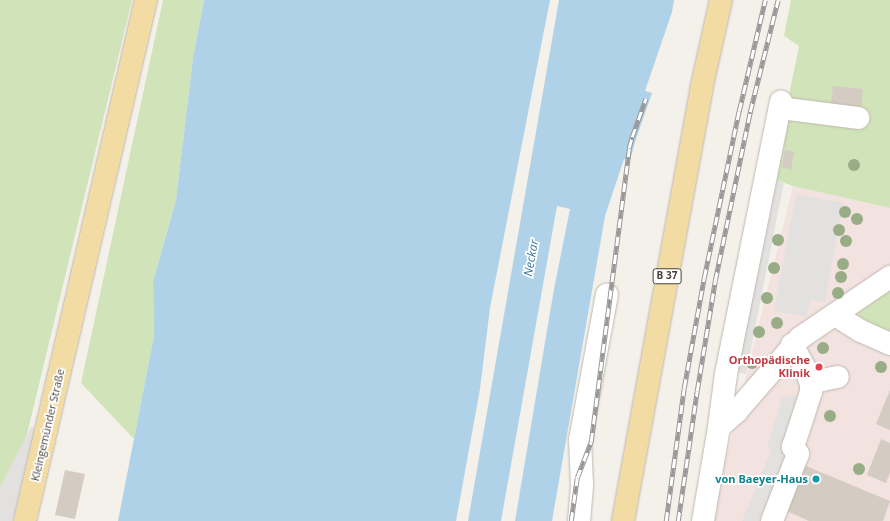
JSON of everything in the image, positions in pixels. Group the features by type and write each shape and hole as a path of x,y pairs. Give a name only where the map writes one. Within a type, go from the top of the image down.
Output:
{"main road":[{"name":"Kleingemünder Straße","path":"25,521 146,0"},
{"name":"B 37","path":"623,521 700,98 721,0"}],"lane":[{"path":"703,521 719,427 726,374 781,105 858,118"},
{"path":"719,427 736,412 792,345 800,338 889,278"},
{"path":"579,521 582,485 580,440 607,294"},
{"path":"835,314 861,331 890,344"},
{"path":"773,521 798,454 793,447 808,403 811,384 792,345"},
{"path":"811,384 838,377"}],"shaded area":[{"path":"772,180 784,182 746,374 732,371"},
{"name":"Orthopädische Klinik","path":"793,186 890,208 890,521 713,521 715,502"},
{"path":"796,194 843,203 825,302 810,300 807,317 774,311"},
{"path":"803,393 784,457 789,459 762,521 742,521 771,451 767,448 782,398"},
{"path":"31,427 35,428 13,521 0,521 0,487"}],"green space":[{"path":"0,0 132,0 6,521 0,521"},
{"path":"163,0 204,0 193,58 176,200 153,282 154,336 134,439 81,383"},
{"path":"791,0 890,0 890,208 793,186 772,178 799,46 784,36"},
{"path":"890,288 890,336 861,319 859,310"}],"water":[{"path":"204,0 550,0 490,308 480,389 456,521 118,521 154,336 153,282 176,200 193,58"},
{"name":"Neckar","path":"559,0 674,0 672,12 645,91 652,93 630,160 624,159 605,216 552,521 515,521 554,289 570,209 557,206 501,521 468,521"}],"building":[{"path":"833,86 863,89 860,116 830,113"},
{"path":"785,150 794,152 791,170 782,167"},
{"path":"890,390 890,430 876,424"},
{"path":"881,439 890,443 890,472 886,483 867,475"},
{"name":"von Baeyer-Haus","path":"801,464 890,501 883,521 809,521 782,509"},
{"path":"65,470 85,474 75,519 55,515"}],"railway":[{"path":"666,521 684,388 704,278 739,111 765,0"},
{"path":"678,521 715,281 750,112 778,0"},
{"path":"571,521 577,478 591,442 629,148 646,98"}],"place":[{"name":"Orthopädische Klinik","path":"819,367"},
{"name":"von Baeyer-Haus","path":"816,479"}]}
